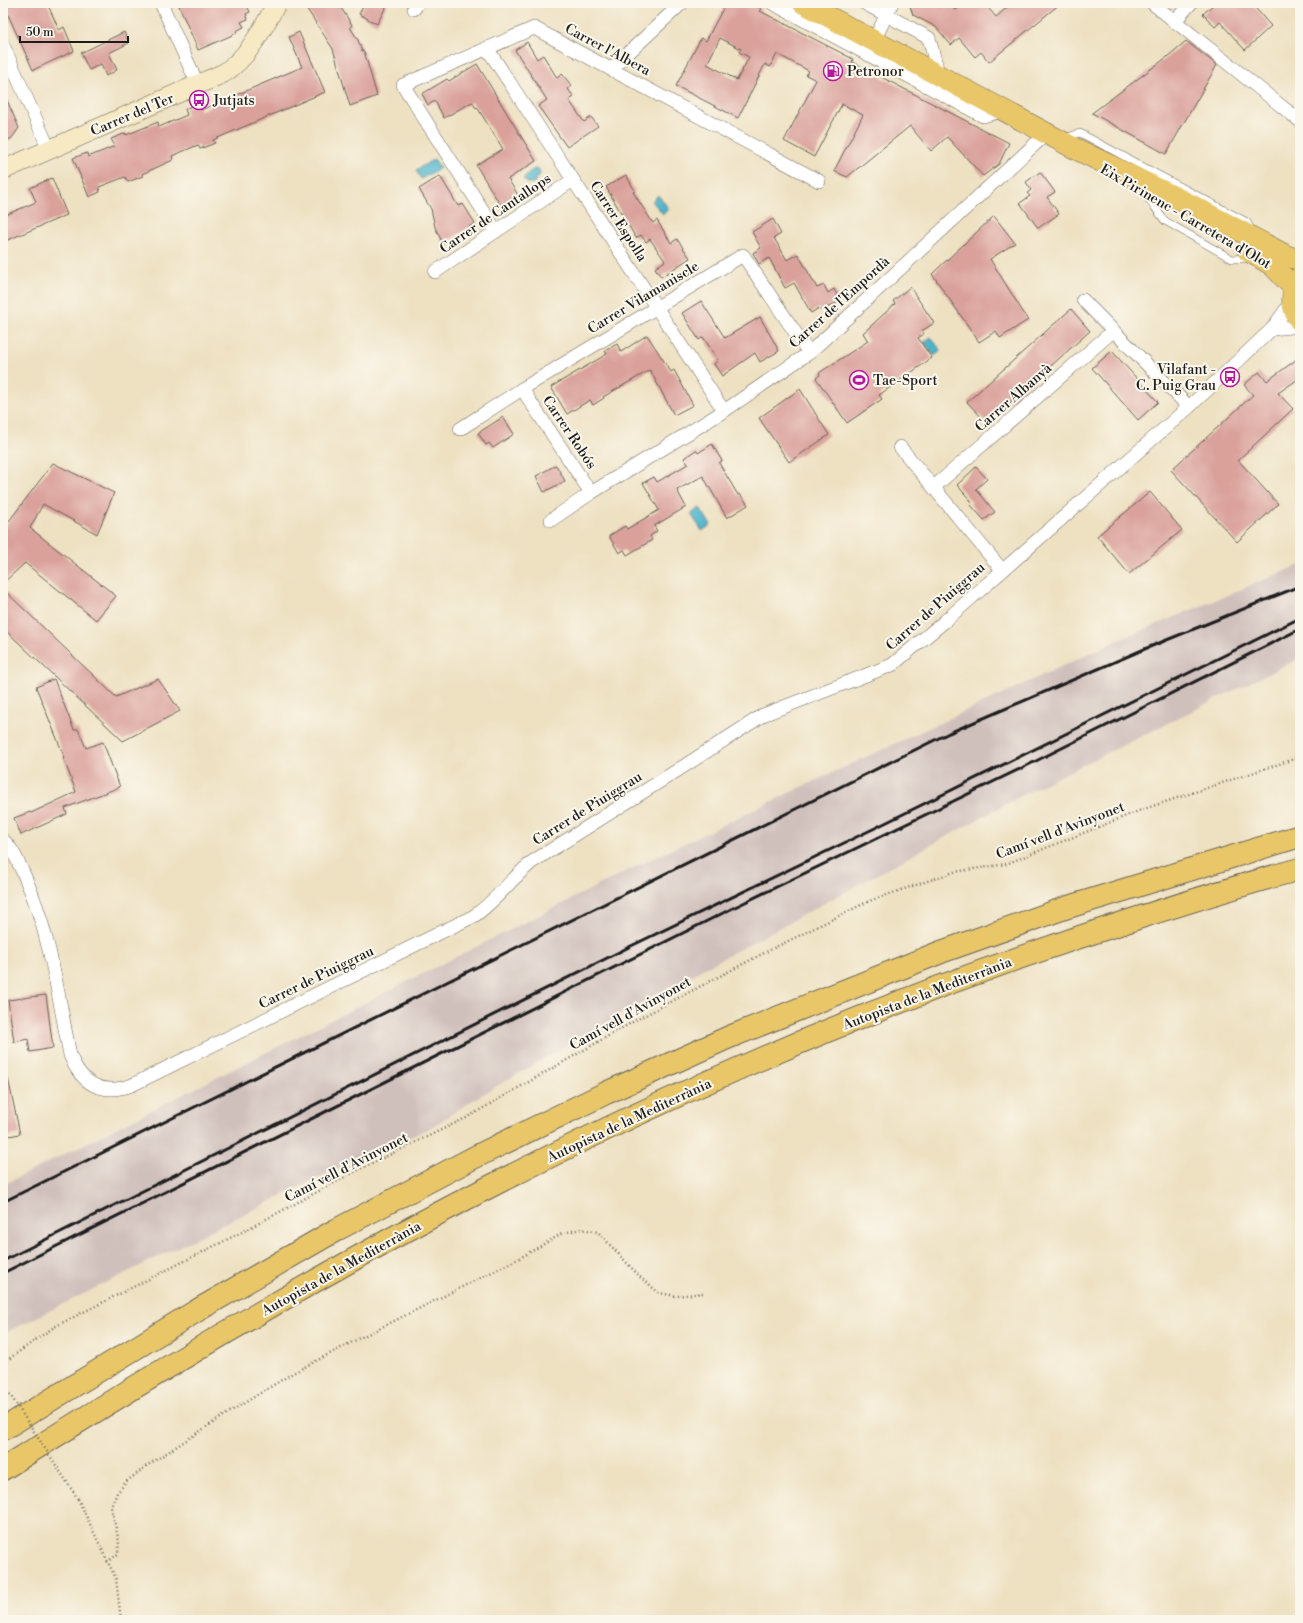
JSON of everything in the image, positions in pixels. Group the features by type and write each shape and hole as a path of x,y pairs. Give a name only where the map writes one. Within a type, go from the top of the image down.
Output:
{"highway":[{"path":"3,1429 198,1310 336,1230 475,1157 606,1093 720,1041 941,952 1065,908 1300,836"},
{"name":"Autopista de la Mediterrània","path":"3,1469 214,1338 351,1261 488,1188 619,1123 737,1069 840,1025 954,981 1075,938 1300,869"}],"main road":[{"name":"Eix Pirinenc - Carretera d'Olot","path":"803,3 1002,111 1175,197 1259,249 1272,265 1296,289"},
{"name":"Eix Pirinenc - Carretera d'Olot","path":"1060,141 1144,193 1259,249 1300,260"},
{"path":"1296,289 1295,312 1300,321"}],"street":[{"path":"161,3 198,85"},
{"name":"Carrer del Ter","path":"3,170 224,73 239,61 255,42 277,3"},
{"path":"611,69 682,3"},
{"path":"772,3 983,116 1002,111"},
{"path":"864,3 889,9 929,38 939,76"},
{"path":"1152,3 1300,121"},
{"path":"1174,22 1192,3"},
{"path":"874,41 889,9"},
{"name":"Carrer l'Albera","path":"496,231 403,85 534,28 819,181"},
{"path":"3,45 49,149"},
{"name":"Carrer Espolla","path":"487,48 724,411"},
{"name":"Carrer de l'Empordà","path":"551,520 591,493 724,411 809,353 1060,141"},
{"name":"Carrer de Cantallops","path":"436,272 573,180"},
{"name":"Carrer Vilamaniscle","path":"460,430 522,389 743,255 809,353"},
{"name":"Carrer de Piuiggrau","path":"3,840 18,861 37,907 46,938 73,1064 78,1073 93,1085 112,1090 122,1089 474,916 495,899 517,874 532,862 678,770 763,714 892,665 1188,407 1272,329 1296,289"},
{"path":"1083,300 1188,407"},
{"path":"1272,329 1300,326"},
{"name":"Carrer Albanyà","path":"934,487 1113,331"},
{"name":"Carrer Robós","path":"522,389 591,493"},
{"path":"900,447 1002,570"}],"path":[{"name":"Camí vell d'Avinyonet","path":"3,1363 54,1327 244,1231 362,1168 466,1118 638,1019 764,953 869,901 954,872 1006,864 1141,810 1300,757"},
{"path":"108,1562 118,1554 119,1541 111,1507 127,1480 228,1413 293,1373 518,1258 563,1233 581,1229 598,1232 641,1278 659,1293 677,1296 703,1293"},
{"path":"3,1384 78,1499 116,1579 121,1620"}],"shaded area":[{"path":"1300,565 1300,658 1030,791 626,1011 478,1097 428,1129 307,1183 3,1334 3,1185 637,866 808,784 1114,642"}],"water":[{"path":"434,159 440,168 421,179 416,170"},
{"path":"534,169 539,169 540,174 534,183 527,183 523,179"},
{"path":"658,195 669,209 663,214 652,201"},
{"path":"931,337 941,351 934,356 924,342"},
{"path":"700,508 711,525 702,531 691,514"}],"building":[{"path":"16,3 47,3 59,30 64,27 74,51 33,70 5,8"},
{"path":"186,3 246,3 250,12 246,14 248,19 241,22 244,27 236,31 237,33 198,50 179,6"},
{"path":"303,3 338,3 352,25 350,27 358,40 362,51 364,51 377,96 350,106 333,49"},
{"path":"365,3 388,3 377,24 359,14"},
{"path":"726,3 751,3 762,9 760,11 853,59 852,62 1009,143 999,164 983,176 947,137 931,151 910,126 847,177 834,171 863,115 842,104 814,157 784,141 816,80 806,75 809,71 777,54 770,67 765,64 738,118 676,86 701,38 706,41","holes":["720,38 741,49 739,52 749,57 737,80 707,64"]},
{"path":"909,3 942,3 956,10 965,3 984,3 996,17 1012,3 1061,3 989,62 981,52 975,57 959,38 951,45 936,27 913,15"},
{"path":"1215,3 1251,3 1271,26 1245,50 1220,22 1215,27 1203,14"},
{"path":"124,32 129,43 109,53 117,70 106,76 101,64 89,70 81,53"},
{"path":"299,32 325,92 213,140 215,143 200,149 198,145 172,156 173,160 142,174 143,176 128,182 125,177 99,187 100,192 89,197 73,158 87,153 88,157 115,146 111,139 126,133 126,135 158,122 159,127 187,115 185,109 198,103 201,110 302,67 289,37"},
{"path":"1186,41 1217,65 1166,154 1092,113 1167,57"},
{"path":"527,42 537,59 543,55 557,78 562,74 572,86 568,89 574,97 569,100 584,122 591,117 598,126 567,147 538,106 547,100 515,50"},
{"path":"477,64 536,161 508,179 518,195 501,206 476,165 503,149 477,107 476,108 472,102 444,118 435,101 428,105 422,94 447,79 449,81"},
{"path":"3,91 19,128 12,138 3,143"},
{"path":"1040,172 1055,192 1047,197 1059,214 1038,228 1020,203 1030,196 1027,193 1031,190 1026,182"},
{"path":"626,175 635,191 633,192 653,223 657,220 671,243 677,239 690,258 661,277 655,268 665,261 650,239 646,242 641,235 636,238 606,187"},
{"path":"440,176 458,206 463,204 475,223 443,244 435,227 431,209 419,189"},
{"path":"52,178 67,215 3,242 3,216 36,202 30,188"},
{"path":"994,216 1015,243 990,259 1028,320 1000,338 996,331 979,342 932,274"},
{"path":"773,219 781,234 774,238 787,260 798,254 817,288 824,285 828,293 834,289 840,301 821,311 819,308 811,313 794,283 785,288 769,258 759,264 753,253 761,248 752,232"},
{"path":"910,287 934,323 922,331 924,334 918,338 932,358 879,395 882,399 847,423 816,378 820,375 819,373 868,341 863,333 895,304 893,301"},
{"path":"701,301 725,338 760,317 779,351 760,362 755,353 722,376 714,364 718,360 703,337 699,340 682,313"},
{"path":"1071,309 1090,331 987,423 967,402"},
{"path":"647,335 671,372 674,370 693,405 674,415 650,370 603,397 604,398 593,405 590,400 567,414 551,387 607,354 605,351 617,344 621,352"},
{"path":"1112,351 1158,402 1138,420 1092,368"},
{"path":"1300,357 1300,378 1278,393 1293,409 1238,460 1278,504 1237,542 1171,470 1253,395 1244,385 1259,372 1267,381"},
{"path":"800,389 829,435 789,462 759,418"},
{"path":"503,417 514,434 493,448 489,443 486,445 478,433"},
{"path":"712,444 722,461 719,463 738,495 740,494 748,505 727,518 703,476 677,490 686,507 654,526 657,531 650,536 652,540 627,555 624,550 619,553 609,536 625,526 627,529 659,510 643,483 654,477 657,482 688,464 684,458 696,450 698,453"},
{"path":"53,463 114,493 97,534 43,504 30,528 116,596 96,620 25,563 3,583 3,529"},
{"path":"556,465 565,481 544,492 536,476"},
{"path":"976,467 987,479 976,489 995,512 984,520 970,504 972,502 957,485"},
{"path":"1150,492 1182,530 1129,574 1097,536"},
{"path":"3,589 116,697 158,679 180,711 123,741 3,628"},
{"path":"54,679 74,730 78,729 86,748 103,742 120,787 65,808 67,814 21,835 14,818 30,812 31,813 76,792 63,757 64,756 36,687"},
{"path":"46,995 53,1048 30,1052 28,1039 14,1042 8,1000"},
{"path":"8,1078 20,1134 3,1137 3,1079"}],"railway":[{"path":"3,1202 949,733 1147,648 1300,586"},
{"path":"3,1261 629,947 875,828 1300,618"},
{"path":"3,1273 735,907 1028,765 1300,629"}],"place":[{"name":"Petronor","path":"833,71"},
{"name":"Jutjats","path":"199,100"},
{"name":"Vilafant - C. Puig Grau","path":"1230,377"},
{"name":"Tae-Sport","path":"859,380"}]}
